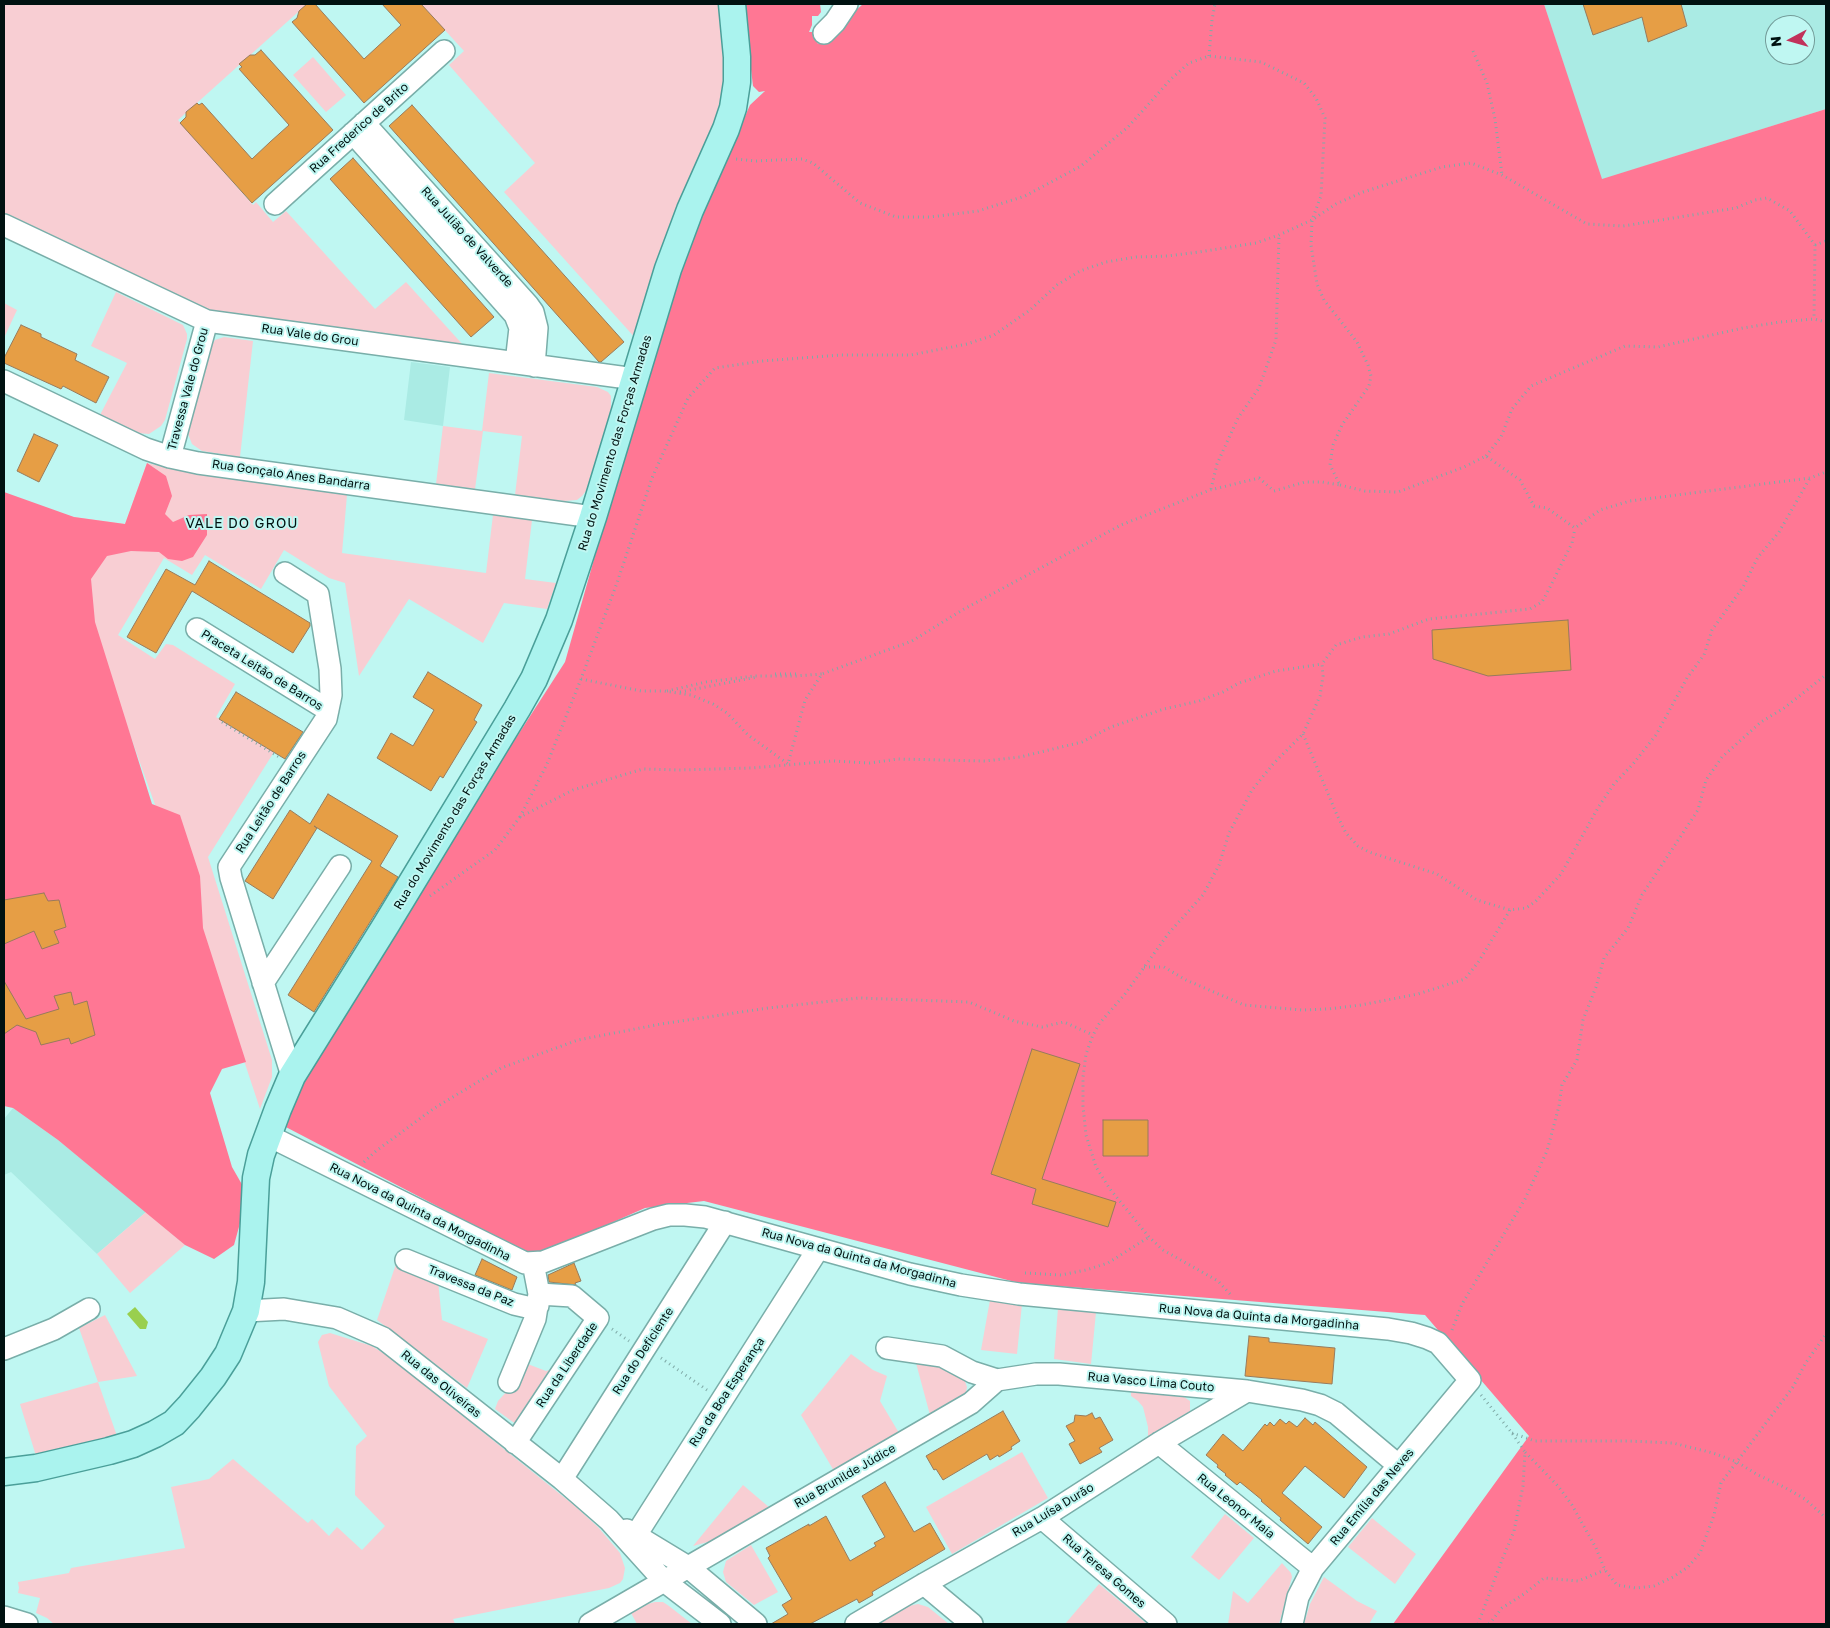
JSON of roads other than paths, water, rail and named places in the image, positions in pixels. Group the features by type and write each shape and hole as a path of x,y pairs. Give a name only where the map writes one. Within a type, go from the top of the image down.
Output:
{"main road":[{"name":"Rua do Movimento das Forças Armadas","path":"4,1472 36,1468 109,1451 140,1440 174,1423 190,1408 228,1354 246,1311 251,1282 256,1178 267,1135 292,1076 386,925 534,679 559,620 679,239 733,108 737,82 737,57 732,4"}],"street":[{"path":"824,33 835,22 846,4"},
{"name":"Rua Frederico de Brito","path":"275,204 444,51"},
{"name":"Rua Julião de Valverde","path":"358,128 533,312 537,328 525,364"},
{"name":"Rua Vale do Grou","path":"4,225 207,321 635,379"},
{"name":"Travessa Vale do Grou","path":"170,457 207,321"},
{"name":"Rua Gonçalo Anes Bandarra","path":"4,381 146,449 170,457 198,463 593,517"},
{"name":"Rua Leitão de Barros","path":"285,573 318,594 330,669 331,695 326,719 229,867 292,1076"},
{"name":"Praceta Leitão de Barros","path":"197,629 328,710"},
{"path":"263,983 340,866"},
{"name":"Rua Nova da Quinta da Morgadinha","path":"267,1135 516,1260 534,1263 543,1262 636,1225 669,1215 704,1217 910,1274 961,1285 1019,1294 1388,1328 1427,1338 1438,1344 1470,1380"},
{"name":"Rua do Deficiente","path":"562,1479 725,1222"},
{"name":"Rua da Boa Esperança","path":"636,1535 818,1249"},
{"name":"Travessa da Paz","path":"406,1260 514,1304 527,1307 538,1300"},
{"path":"509,1382 534,1318 538,1300 534,1263"},
{"name":"Rua da Liberdade","path":"515,1443 598,1318 572,1296 538,1300"},
{"path":"4,1349 54,1329 89,1309"},
{"name":"Rua das Oliveiras","path":"246,1311 284,1310 337,1318 382,1338 562,1479 609,1520 664,1581 720,1624"},
{"name":"Rua Vasco Lima Couto","path":"887,1348 942,1356 972,1372 997,1380 1036,1374 1059,1374 1247,1391 1302,1400 1329,1409 1344,1419 1398,1465"},
{"name":"Rua Brunilde Júdice","path":"688,1567 971,1404 997,1380"},
{"name":"Rua Emília das Neves","path":"1292,1624 1298,1598 1313,1568 1470,1380"},
{"name":"Rua Luísa Durão","path":"856,1624 1042,1518 1159,1443 1247,1391"},
{"name":"Rua Leonor Maia","path":"1159,1443 1313,1568"},
{"name":"Rua Teresa Gomes","path":"1042,1518 1166,1624"},
{"name":"Rua das Oliveiras","path":"609,1520 688,1567 756,1624"},
{"path":"590,1624 688,1567"},
{"path":"924,1584 972,1624"},
{"path":"4,1617 27,1624"}],"district":[{"name":"VALE DO GROU","path":"242,524"}]}
